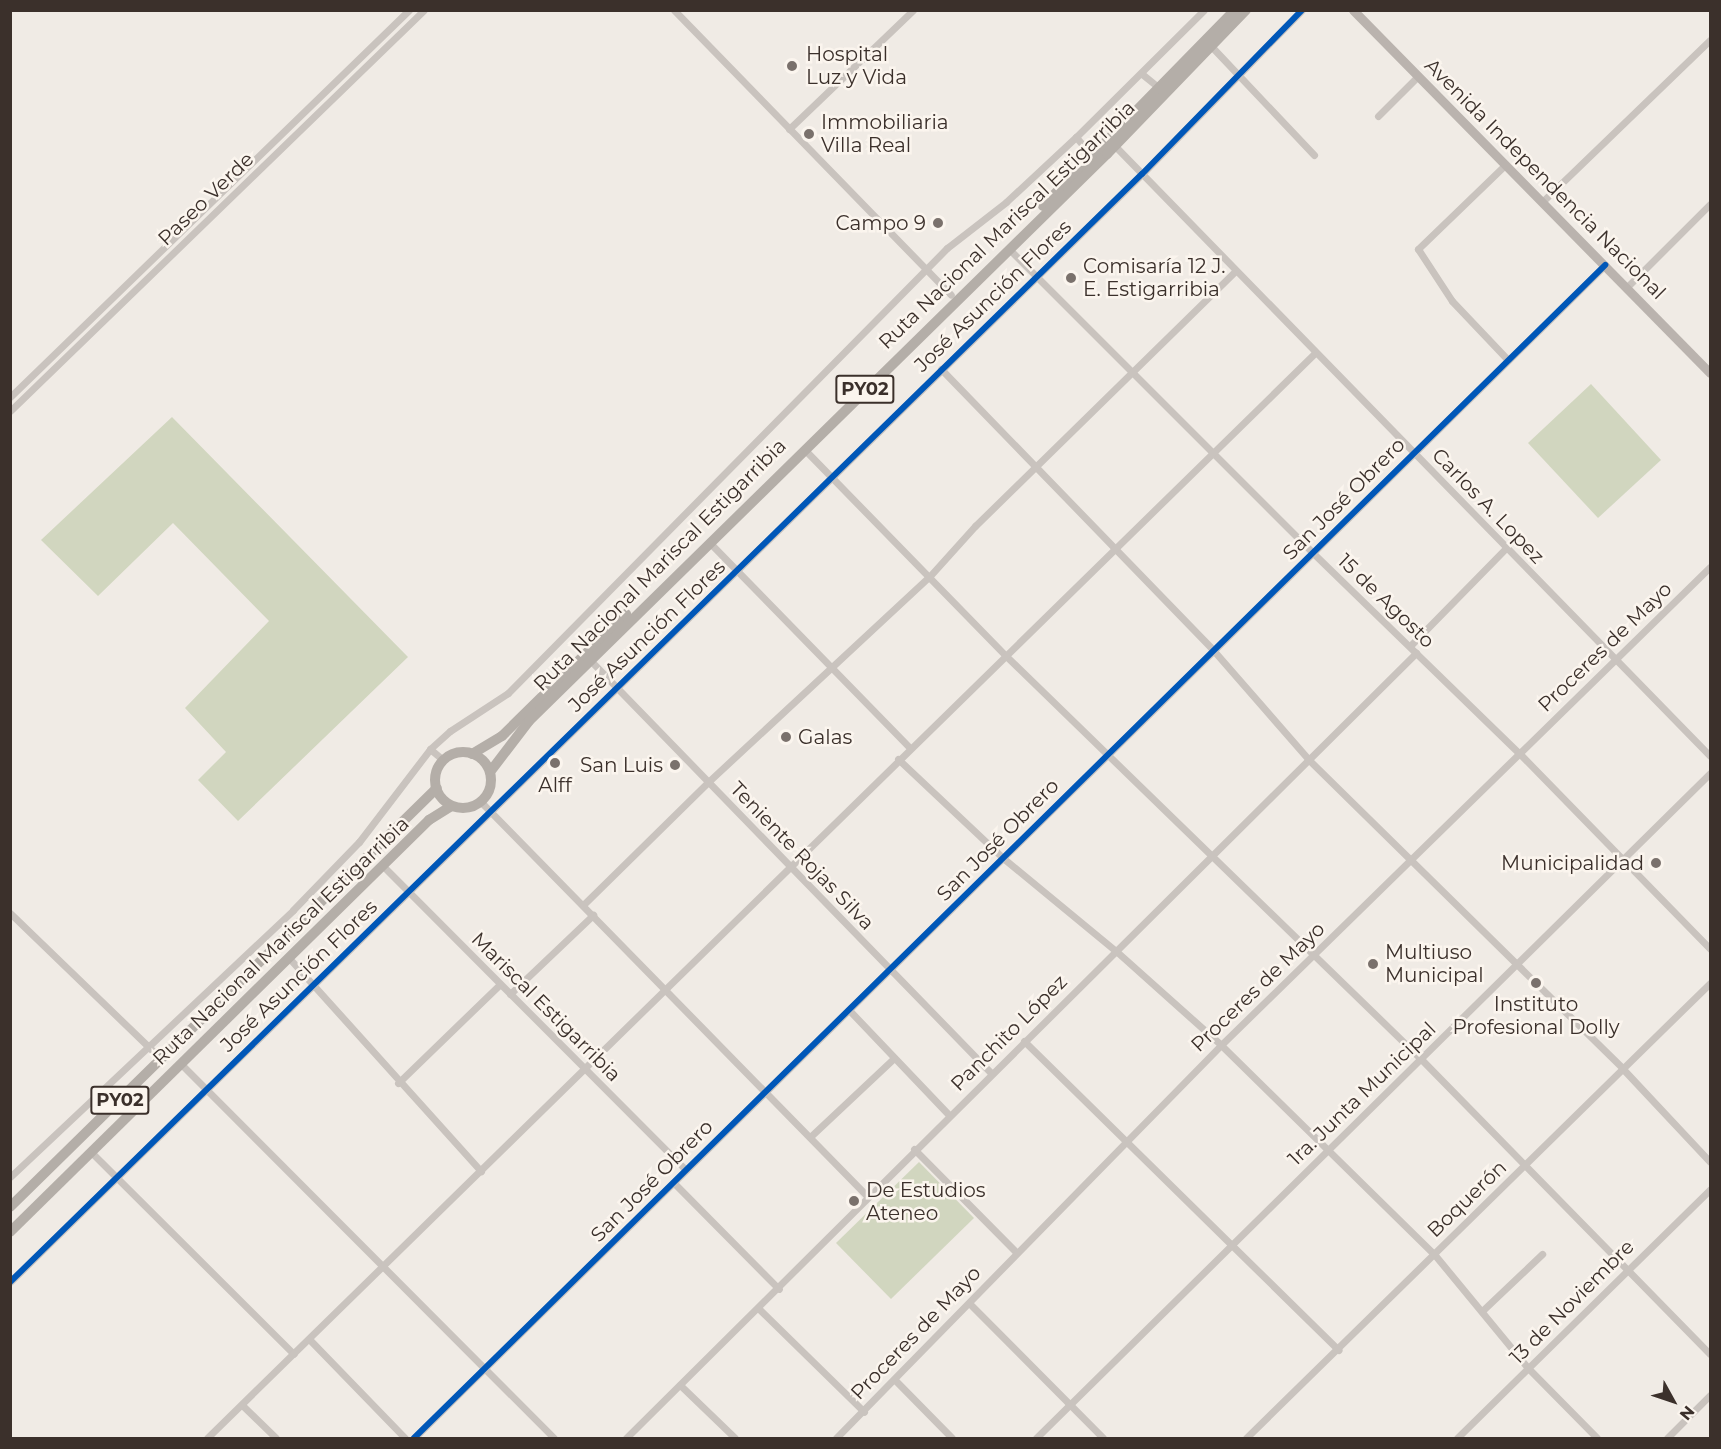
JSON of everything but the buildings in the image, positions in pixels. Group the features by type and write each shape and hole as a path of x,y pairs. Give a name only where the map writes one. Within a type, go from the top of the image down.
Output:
{"highway":[{"name":"Ruta Nacional Mariscal Estigarribia","path":"472,754 502,736 1092,156 1235,10"},
{"name":"Ruta Nacional Mariscal Estigarribia","path":"490,772 529,721 803,449 1115,146 1246,10"},
{"name":"PY02","path":"443,760 456,753 472,754"},
{"path":"472,754 483,760 490,772"},
{"path":"443,760 436,773 437,788 451,806"},
{"name":"PY02","path":"451,806 467,808 481,802 491,787 490,772"},
{"name":"Ruta Nacional Mariscal Estigarribia","path":"10,1207 437,788"},
{"name":"Ruta Nacional Mariscal Estigarribia","path":"10,1232 429,820 451,806"}],"main road":[{"name":"Avenida Independencia Nacional","path":"1353,10 1710,373"}],"street":[{"name":"Paseo Verde","path":"10,411 424,10"},
{"path":"674,10 951,295"},
{"path":"789,129 913,10"},
{"path":"10,1177 83,1106 150,1048 358,842 429,749 450,731 508,693 928,270 947,248 1006,202 1142,74 1204,10"},
{"name":"José Asunción Flores","path":"10,1282 1142,174 1302,10"},
{"name":"Paseo Verde","path":"10,397 406,12"},
{"path":"406,12 412,22"},
{"path":"1542,202 1710,40"},
{"path":"1211,46 1314,155"},
{"path":"1142,74 1159,88"},
{"path":"1378,116 1418,76"},
{"path":"1076,137 1092,156"},
{"name":"Carlos A. Lopez","path":"1115,146 1710,756"},
{"path":"265,150 272,158"},
{"path":"1505,165 1418,249 1452,301 1508,360"},
{"path":"1626,288 1710,204"},
{"name":"15 de Agosto","path":"1009,249 1312,553 1519,753 1624,858 1710,950"},
{"name":"San José Obrero","path":"414,1438 1605,265"},
{"path":"583,906 707,783 929,577 1036,466 1235,271"},
{"path":"88,321 95,329"},
{"path":"207,1438 792,869 898,759 1315,353"},
{"path":"941,369 1214,651 1309,760 1623,1069 1710,1162"},
{"path":"803,449 1107,756 1421,1059 1710,1354"},
{"path":"709,542 738,570 829,670 910,748"},
{"path":"1410,646 1506,548"},
{"name":"Proceres de Mayo","path":"836,1438 864,1412 1125,1141 1221,1045 1710,567"},
{"name":"Panchito López","path":"626,1438 759,1309 914,1149 1416,653"},
{"name":"Teniente Rojas Silva","path":"590,660 707,783 992,1073"},
{"path":"429,749 443,760"},
{"path":"898,759 1003,858 1116,951 1221,1045 1434,1254 1528,1368 1597,1438"},
{"name":"1ra. Junta Municipal","path":"1036,1438 1710,773"},
{"path":"481,802 867,1196"},
{"name":"Mariscal Estigarribia","path":"383,866 686,1170"},
{"path":"10,913 161,1059"},
{"path":"510,994 593,915"},
{"path":"289,958 315,985 398,1083 481,1171"},
{"name":"Boquerón","path":"1246,1438 1710,983"},
{"path":"398,1083 500,984"},
{"path":"849,1010 949,1115"},
{"path":"1024,1041 1338,1350"},
{"path":"810,1137 894,1058"},
{"path":"181,1064 554,1438"},
{"path":"914,1149 1017,1253"},
{"path":"91,1152 294,1354"},
{"path":"674,1183 779,1289"},
{"name":"13 de Noviembre","path":"1457,1438 1710,1189"},
{"path":"1482,1311 1542,1254"},
{"path":"969,1303 1103,1438"},
{"path":"759,1309 864,1412"},
{"path":"309,1339 405,1438"},
{"path":"895,1380 952,1438"},
{"path":"680,1385 735,1438"},
{"path":"1667,1438 1710,1395"},
{"path":"242,1404 276,1438"}],"green space":[{"path":"1591,384 1661,460 1598,518 1528,443"},
{"path":"172,417 408,657 238,821 198,780 226,752 185,708 269,621 173,523 98,596 41,540"},
{"path":"919,1162 974,1218 891,1299 836,1243"}],"cycle path":[{"path":"10,1282 1142,174 1302,10"},
{"path":"414,1438 1605,265"}],"place":[{"name":"Hospital Luz y Vida","path":"792,66"},
{"name":"Immobiliaria Villa Real","path":"809,134"},
{"name":"Campo 9","path":"938,223"},
{"name":"Comisaría 12 J. E. Estigarribia","path":"1071,278"},
{"name":"Galas","path":"786,737"},
{"name":"Alff","path":"555,763"},
{"name":"San Luis","path":"675,765"},
{"name":"Municipalidad","path":"1656,863"},
{"name":"Multiuso Municipal","path":"1373,964"},
{"name":"Instituto Profesional Dolly","path":"1536,983"},
{"name":"De Estudios Ateneo","path":"854,1201"}]}
